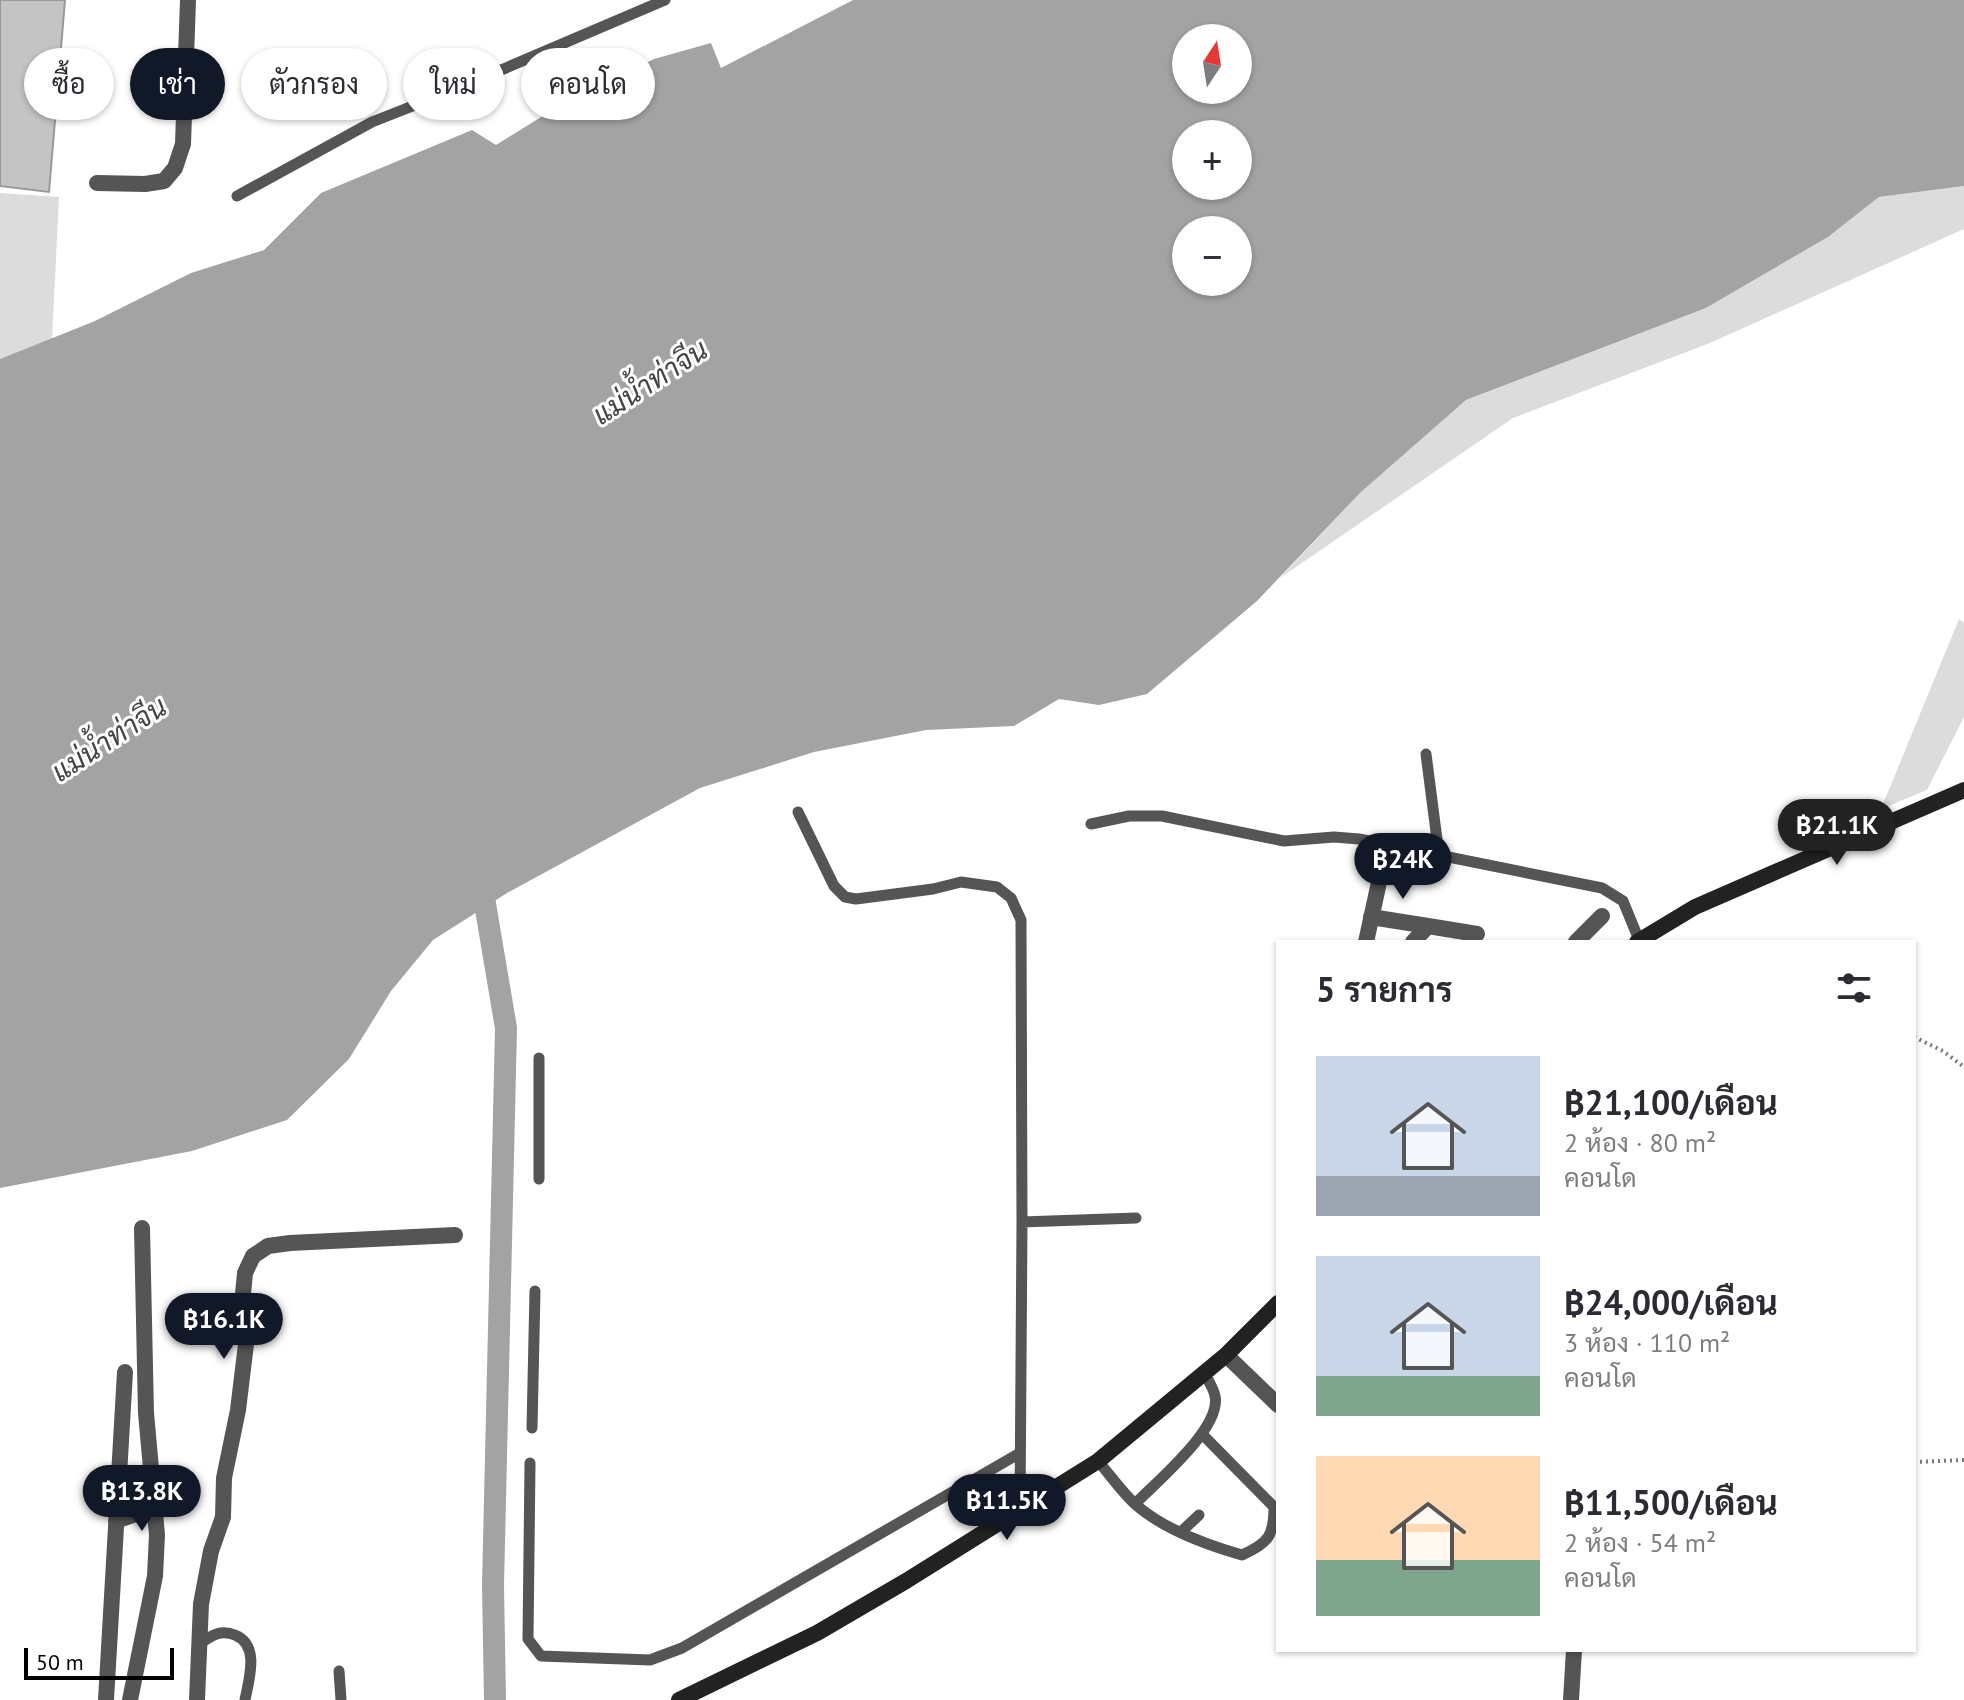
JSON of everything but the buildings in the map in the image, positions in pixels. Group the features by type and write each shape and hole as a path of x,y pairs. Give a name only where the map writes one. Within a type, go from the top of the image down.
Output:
{"main road":[{"path":"1639,940 1695,907 1964,790"},
{"path":"679,1700 708,1693 817,1633 1098,1461 1226,1355 1276,1305"}],"street":[{"path":"97,183 145,184 164,181 175,168 183,144 188,0"},
{"path":"1366,940 1381,873"},
{"path":"1578,940 1602,916"},
{"path":"1371,917 1477,934"},
{"path":"1415,940 1428,926"},
{"path":"130,1700 155,1576 157,1535 146,1413 142,1228"},
{"path":"197,1700 201,1604 211,1551 223,1517 224,1478 238,1410 247,1336 243,1294 245,1273 253,1256 268,1246 290,1243 455,1235"},
{"path":"1226,1355 1276,1403"},
{"path":"106,1700 125,1372"},
{"path":"116,1521 155,1507"},
{"path":"1571,1700 1574,1652"}],"lane":[{"path":"237,196 372,122 665,0"},
{"path":"1426,754 1439,855"},
{"path":"798,812 834,886 845,897 856,899 933,889 961,882 997,887 1011,898 1021,920 1020,1510"},
{"path":"1091,824 1129,816 1162,816 1284,841 1334,837 1359,839 1602,888 1623,901 1638,940"},
{"path":"539,1058 539,1179"},
{"path":"1022,1222 1136,1218"},
{"path":"532,1428 535,1291"},
{"path":"1135,1504 1202,1434 1212,1419 1216,1398 1204,1373"},
{"path":"1098,1461 1135,1504 1157,1520 1217,1548 1242,1555 1258,1548 1274,1530 1274,1507 1238,1478 1202,1434"},
{"path":"530,1463 528,1639 541,1656 650,1660 682,1648 1020,1453"},
{"path":"1182,1531 1199,1515"},
{"path":"199,1644 217,1633 232,1633 244,1639 251,1650 245,1700"},
{"path":"339,1671 341,1700"}],"path":[{"path":"1916,1038 1943,1051 1964,1067"},
{"path":"1916,1462 1964,1460"}],"shaded area":[{"path":"1964,186 1964,229 1710,343 1513,418 1280,578 1360,493 1466,400 1706,308 1828,237 1879,197"},
{"path":"0,193 59,197 52,339 0,359"},
{"path":"1959,619 1964,623 1964,717 1927,790 1881,809"}],"water":[{"name":"แม่น้ำท่าจีน","path":"853,0 1964,0 1964,186 1879,197 1828,237 1706,308 1466,400 1360,493 1257,601 1147,694 1099,705 1059,699 1014,726 926,730 814,752 700,788 507,893 433,940 391,991 349,1059 287,1120 192,1151 0,1188 0,359 95,321 191,273 264,250 321,193 472,130 496,145 536,120 655,120 655,59 711,43 721,68"}],"waterway":[{"path":"481,880 506,1028 493,1585 495,1700"}]}
